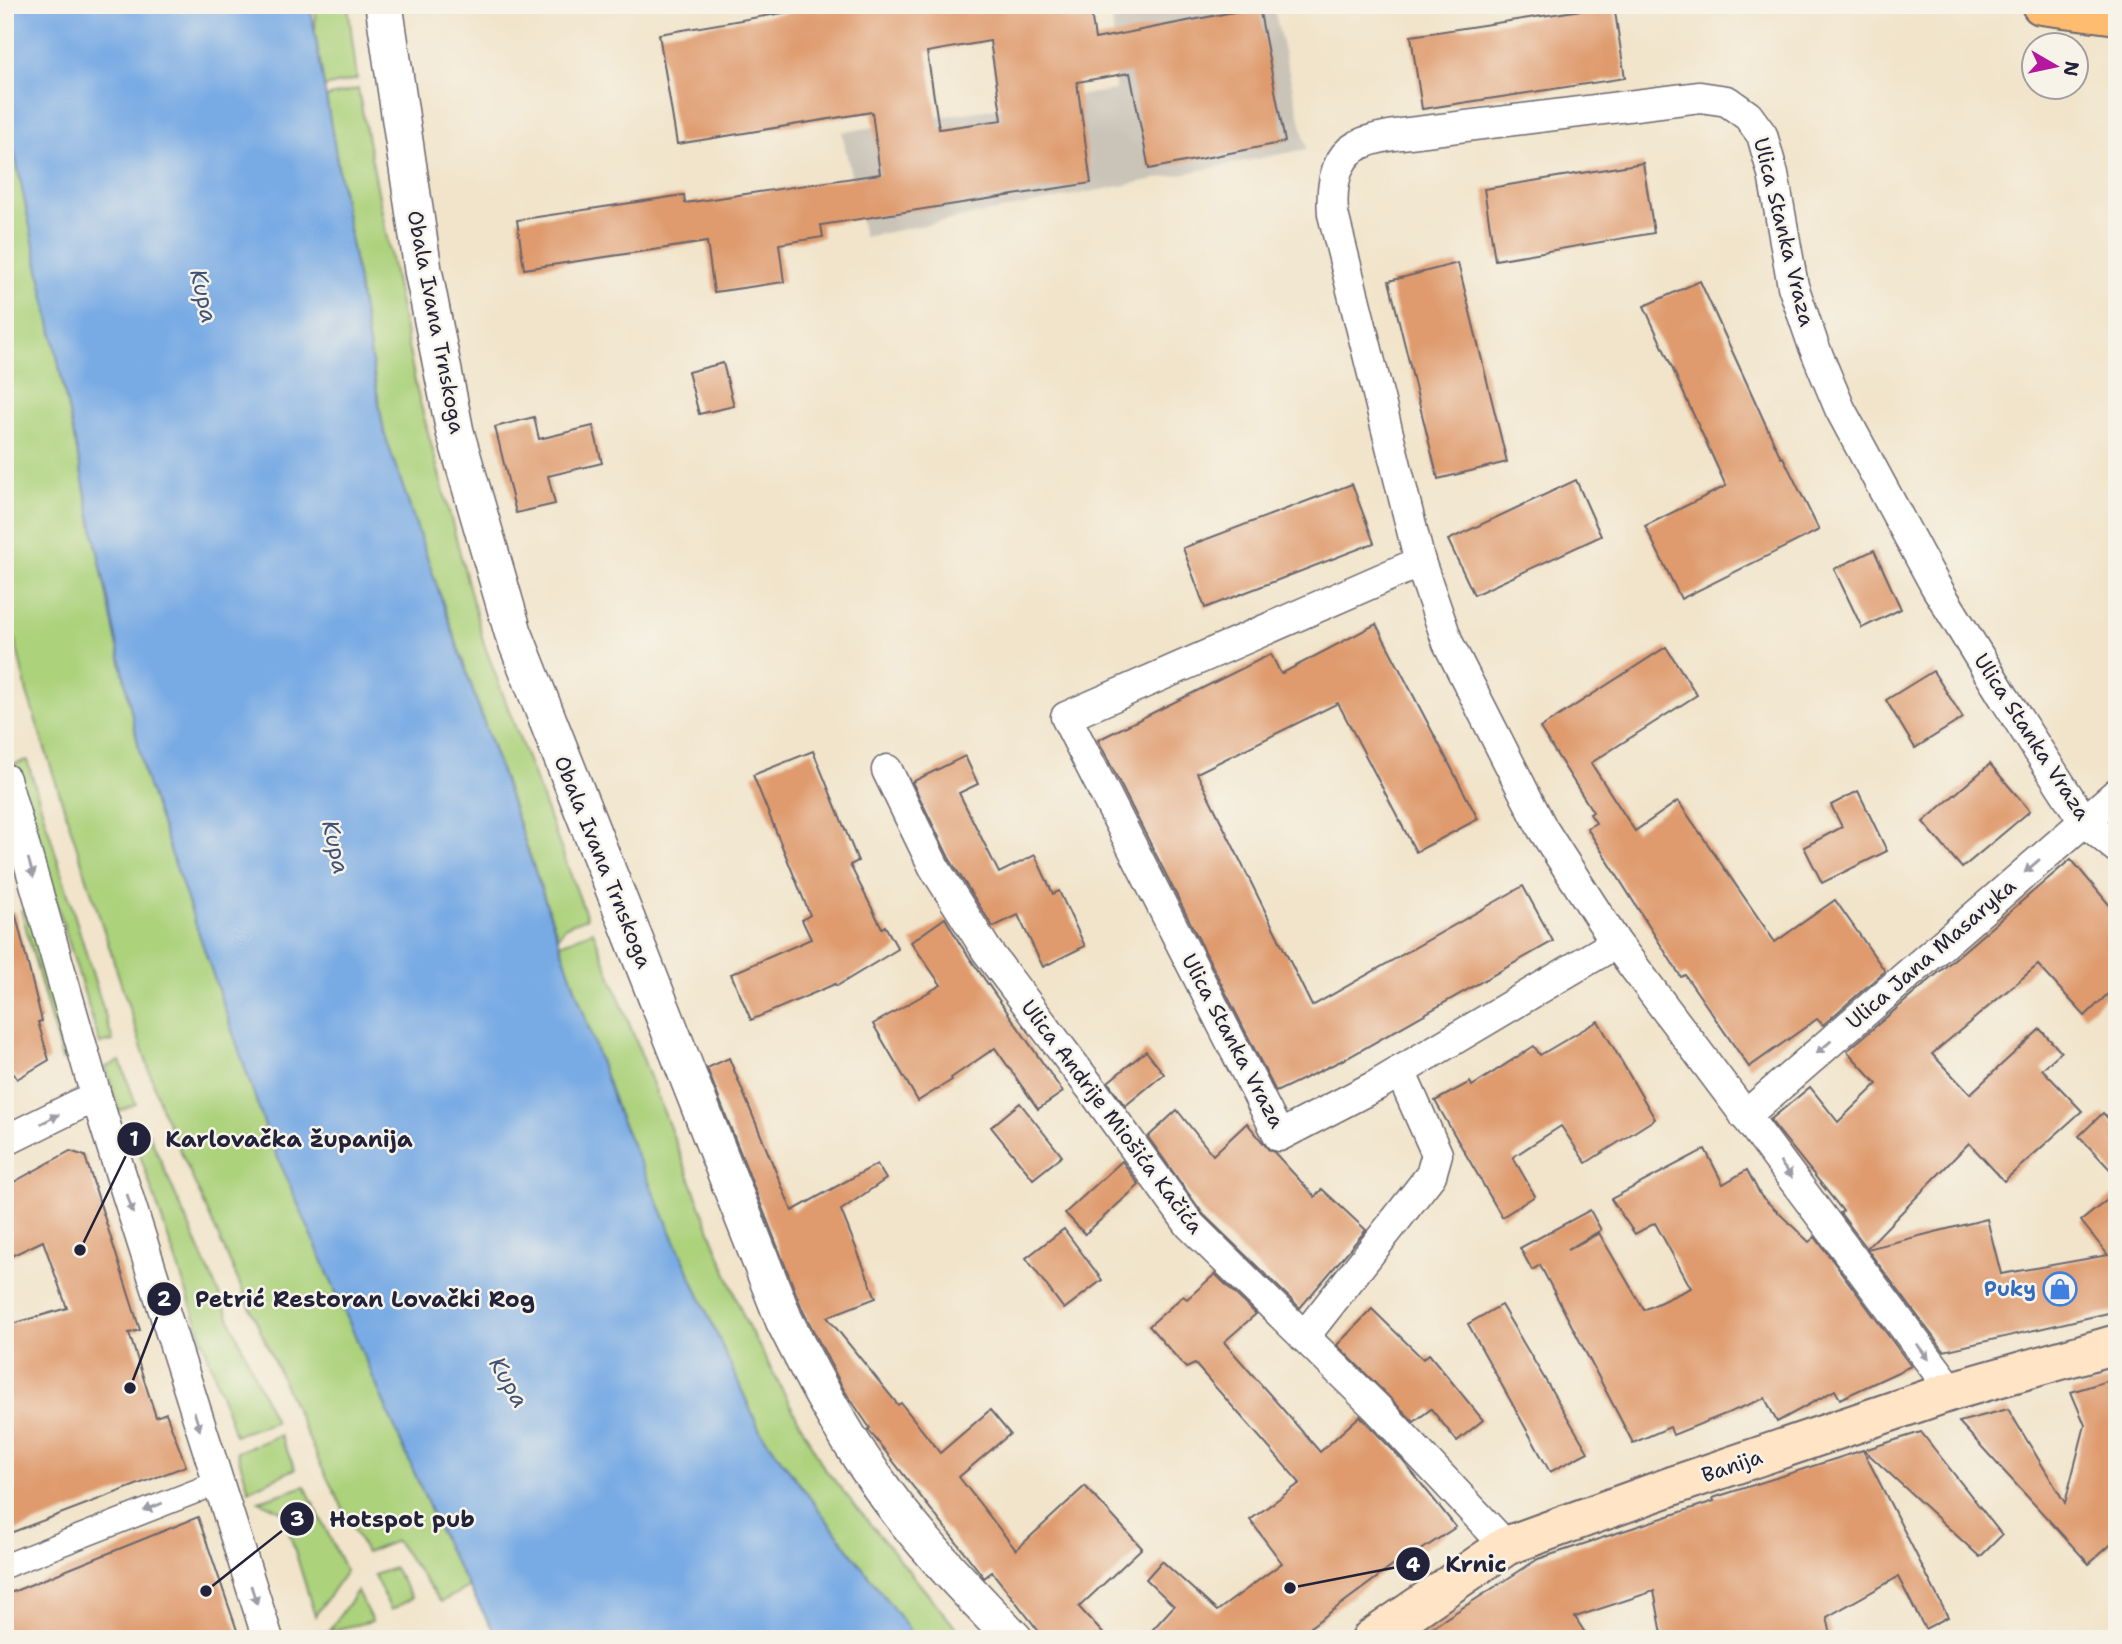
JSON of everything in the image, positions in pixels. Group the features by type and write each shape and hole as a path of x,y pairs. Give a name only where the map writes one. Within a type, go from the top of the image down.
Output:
{"highway":[{"path":"2041,5 2117,15"}],"main road":[{"name":"Banija","path":"1371,1639 1506,1546 1672,1486 1952,1391 2117,1344"}],"street":[{"name":"Obala Ivana Trnskoga","path":"384,5 423,271 455,432 513,632 784,1320 819,1392 874,1478 903,1515 1014,1639"},
{"name":"Ulica Stanka Vraza","path":"1420,562 1066,717 1279,1136 1400,1071 1616,943 1542,828 1448,643 1420,562 1333,214 1332,192 1336,170 1346,154 1361,143 1401,134 1700,97 1727,102 1748,116 1762,135 1773,174 1793,286 1840,409 1935,585 2005,699 2084,821 2117,848"},
{"name":"Ulica Andrije Miošića Kačića","path":"887,770 934,867 987,951 1190,1225 1377,1408 1506,1546"},
{"path":"5,779 96,1096 268,1639"},
{"name":"Ulica Jana Masaryka","path":"1745,1116 2117,793"},
{"path":"1616,943 1952,1391"},
{"path":"1304,1337 1431,1175 1437,1154 1400,1071"},
{"path":"5,1141 96,1096"},
{"path":"5,1566 217,1483"}],"shaded area":[{"path":"1112,5 1273,5 1307,149 864,237 842,132 1115,90"}],"green space":[{"path":"316,5 348,5 357,79 324,87 315,33"},
{"path":"358,89 416,387 484,644 587,918 566,926 558,937 384,432 326,97"},
{"path":"5,107 145,777 268,1135 446,1546 469,1587 441,1602 396,1541 366,1553 321,1466 162,1110 27,693 5,594"},
{"path":"27,760 113,1041 100,1044 14,764"},
{"path":"33,908 75,1056 62,1060 21,910"},
{"path":"593,931 745,1320 824,1468 965,1639 916,1639 760,1431 618,1113 560,944"},
{"path":"120,1061 136,1104 119,1111 106,1067"},
{"path":"148,1132 275,1422 235,1435 134,1137"},
{"path":"280,1435 295,1469 249,1490 237,1452"},
{"path":"305,1486 346,1571 315,1616 283,1512 259,1501"},
{"path":"394,1568 412,1598 391,1610 374,1575"},
{"path":"357,1591 372,1621 329,1631"}],"water":[{"name":"Kupa","path":"5,5 310,5 384,432 618,1113 760,1431 916,1639 498,1639 446,1546 268,1135 145,777 5,107"}],"building":[{"path":"830,5 1090,5 1095,39 1259,7 1285,142 1149,169 1130,73 1077,82 1091,183 821,225 823,237 779,244 784,282 714,292 707,242 524,269 517,220 684,195 685,203 880,174 872,112 677,144 659,34","holes":["990,41 1002,120 939,129 927,52"]},
{"path":"1614,5 1625,78 1422,109 1411,36"},
{"path":"1643,163 1654,233 1495,260 1484,189"},
{"path":"1458,263 1507,462 1438,479 1389,281"},
{"path":"1700,281 1781,458 1783,457 1819,530 1681,599 1645,526 1726,486 1644,306"},
{"path":"723,363 734,406 699,414 688,372"},
{"path":"534,417 539,439 593,426 602,463 548,476 555,504 516,513 495,427"},
{"path":"1576,480 1601,536 1474,595 1448,540"},
{"path":"1352,484 1374,543 1205,608 1183,548"},
{"path":"1874,550 1901,609 1862,628 1834,569"},
{"path":"1376,624 1478,819 1416,852 1338,703 1197,773 1312,1006 1523,886 1553,941 1349,1057 1276,1092 1098,740 1271,654 1281,674"},
{"path":"1666,647 1697,695 1591,763 1635,831 1678,801 1775,942 1835,900 1885,971 1823,1025 1817,1019 1749,1067 1685,975 1681,977 1587,828 1596,823 1590,814 1593,812 1540,728"},
{"path":"1933,671 1963,718 1915,748 1886,700"},
{"path":"813,751 858,861 850,865 882,928 885,926 898,949 837,986 835,984 751,1020 731,974 811,939 802,920 810,915 753,775"},
{"path":"965,756 978,784 959,793 999,873 1035,855 1053,894 1059,891 1085,946 1043,967 1018,915 993,927 949,858 912,782"},
{"path":"1990,764 2030,811 1962,868 1923,822"},
{"path":"1858,791 1887,851 1822,883 1804,847 1842,827 1831,805"},
{"path":"2071,859 2117,914 2117,985 2085,1016 2038,965 1932,1054 1970,1094 2040,1029 2061,1052 2042,1069 2082,1111 2004,1181 1969,1143 1867,1248 1840,1213 1843,1211 1770,1120 1810,1087 1838,1122 1877,1084 1847,1051"},
{"path":"15,912 42,1021 38,1022 49,1060 17,1079 14,1074 5,1078 5,913"},
{"path":"945,918 960,944 1063,1092 1038,1109 995,1048 918,1101 873,1024 941,985 911,942"},
{"path":"1598,1021 1655,1119 1586,1163 1561,1126 1513,1157 1535,1196 1502,1217 1435,1101 1470,1082 1472,1086 1534,1046 1540,1055"},
{"path":"1146,1051 1164,1074 1125,1106 1108,1082"},
{"path":"729,1058 792,1211 877,1164 886,1179 841,1210 876,1298 827,1317 940,1453 990,1410 1010,1434 959,1477 1016,1550 1085,1486 1142,1548 1079,1607 1108,1639 1045,1639 992,1572 984,1578 868,1429 870,1428 844,1390 803,1311 707,1068"},
{"path":"1020,1103 1062,1156 1033,1179 991,1127"},
{"path":"1177,1110 1213,1155 1247,1123 1315,1197 1322,1189 1366,1230 1300,1308 1203,1214 1148,1137"},
{"path":"2103,1113 2117,1128 2117,1177 2079,1136"},
{"path":"1705,1149 1723,1184 1747,1170 1761,1196 1809,1242 1815,1237 1911,1366 1840,1399 1835,1390 1777,1422 1765,1398 1673,1435 1670,1427 1633,1443 1540,1265 1532,1270 1520,1248 1590,1210 1601,1230 1567,1250 1599,1233 1644,1310 1691,1288 1655,1223 1635,1234 1611,1199"},
{"path":"70,1151 85,1156 140,1330 129,1333 156,1417 166,1413 186,1466 5,1535 5,1326 67,1308 43,1241 5,1259 5,1187"},
{"path":"1122,1161 1139,1185 1085,1234 1065,1213"},
{"path":"2117,1192 2117,1311 1944,1351 1867,1249 1987,1219 2001,1274 2108,1255 2081,1221"},
{"path":"1064,1229 1102,1280 1064,1309 1026,1258"},
{"path":"1215,1274 1256,1314 1224,1342 1320,1452 1360,1416 1403,1461 1456,1527 1415,1554 1413,1551 1294,1639 1144,1639 1174,1606 1146,1579 1162,1561 1217,1611 1282,1563 1250,1520 1300,1483 1195,1364 1186,1368 1149,1326 1183,1296 1187,1299"},
{"path":"1501,1305 1588,1452 1550,1472 1468,1324"},
{"path":"1372,1309 1423,1359 1429,1354 1483,1420 1457,1441 1431,1409 1414,1422 1337,1345"},
{"path":"2117,1378 2117,1539 2089,1564 1959,1422 2008,1409 2065,1503 2085,1425 2071,1392"},
{"path":"1921,1432 2002,1535 1980,1557 1864,1450"},
{"path":"1863,1450 1948,1617 1925,1629 1898,1577 1827,1617 1832,1639 1663,1639 1654,1591 1575,1617 1589,1639 1414,1639 1538,1559 1714,1501 1713,1498"},
{"path":"198,1517 240,1639 5,1639 5,1595"}],"place":[{"name":"Karlovačka županija","path":"80,1250"},
{"name":"Puky","path":"2060,1289"},
{"name":"Petrić Restoran Lovački Rog","path":"130,1388"},
{"name":"Krnic","path":"1290,1588"},
{"name":"Hotspot pub","path":"206,1591"}]}
